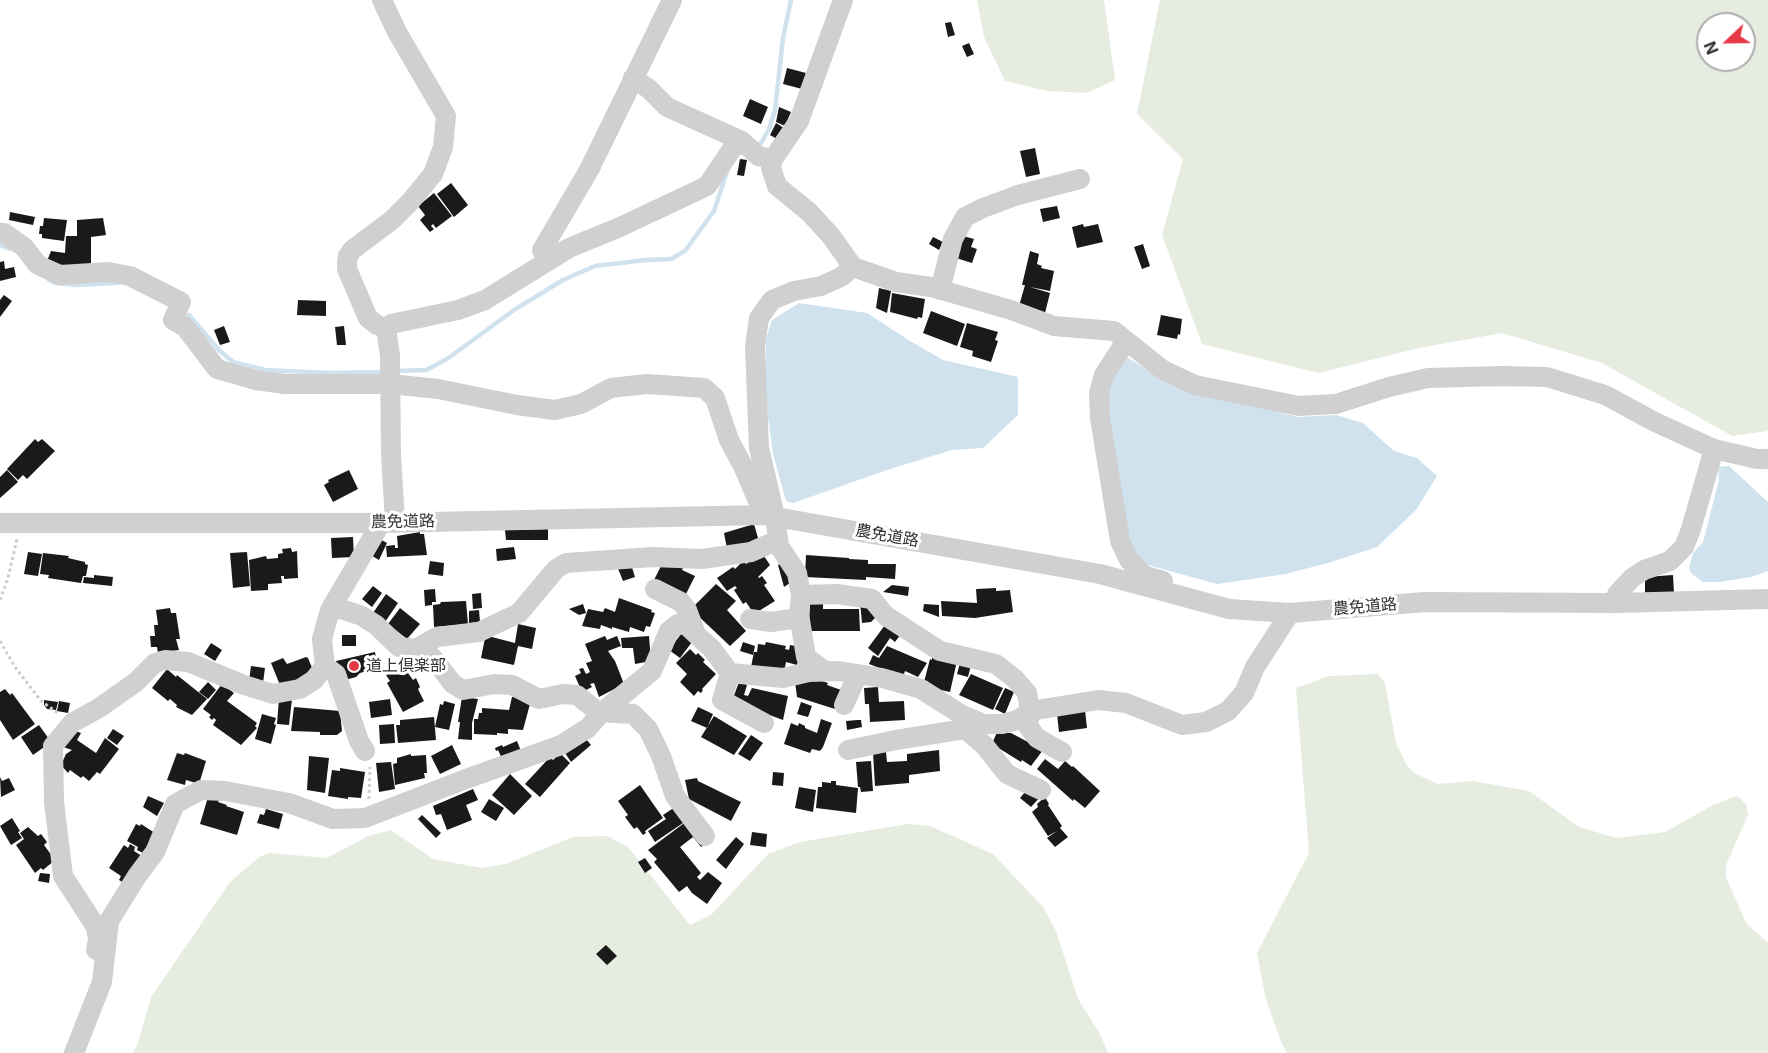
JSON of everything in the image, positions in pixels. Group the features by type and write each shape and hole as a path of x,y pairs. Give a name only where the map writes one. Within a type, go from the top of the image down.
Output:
{"street":[{"path":"382,0 397,32 446,116 443,147 433,174 404,208 348,256 347,269 368,318 386,328"},
{"path":"547,261 542,250 589,170 672,0"},
{"path":"843,0 799,121 773,159 771,168 777,186 809,212 831,236 853,267 896,282 931,287 1011,310 1054,326 1114,331 1163,370 1196,385 1299,406 1336,404 1389,387 1428,378 1547,377 1605,395 1655,422 1714,449 1757,459 1768,459"},
{"path":"633,78 667,106 742,141 758,156 773,159"},
{"path":"386,328 392,324 459,310 485,300 569,248 707,186 732,149 742,141"},
{"path":"940,290 953,239 965,217 1018,195 1080,179"},
{"path":"0,233 4,233 24,248 38,265 60,275 108,272 130,276 182,302 173,320 185,327 217,369 255,380 285,384 390,375 517,405 555,410 580,404 611,388 647,384 704,388 715,398 729,440 769,516 779,546 797,573 801,595 799,618 806,657 825,671"},
{"path":"769,516 759,448 755,346 759,318 772,300 794,291 821,286 841,277 853,267"},
{"path":"101,985 95,959 98,939 96,927 63,876 54,802 52,746 72,723 99,708 136,682 155,663 165,660 188,662 273,694 300,689 314,680 325,666 322,639 330,609 388,523 390,375 386,328"},
{"path":"1126,341 1104,375 1099,393 1100,418 1120,541 1129,560 1145,576 1213,596 1228,609"},
{"path":"1615,603 1617,594 1632,578 1644,570 1670,561 1684,547 1714,449"},
{"name":"農免道路","path":"0,523 388,523 769,516 1100,573 1228,609 1290,613 1425,602 1615,603 1768,599"},
{"path":"416,649 437,637 479,632 519,613 556,569 566,563 653,557 702,559 751,552 778,540"},
{"path":"655,589 681,602 687,610 696,634"},
{"path":"801,595 837,594 872,598 886,616 940,651 996,664 1015,679 1027,693 1030,711 1028,726 1037,738 1062,752"},
{"path":"330,609 341,609 362,616 376,625 399,647 416,649 433,658 453,684 463,690 494,684 512,685 539,699 563,694 577,695 598,712 633,714 648,729 661,756 675,796 705,836"},
{"path":"848,750 964,722 1002,724 1018,720 1030,711 1098,700 1126,703 1182,725 1206,722 1228,711 1244,693 1255,667 1290,613"},
{"path":"750,620 771,622 799,618"},
{"path":"74,1053 101,985 108,921 155,852 174,804 201,790 225,791 289,803 333,819 365,818 466,778 561,745 588,728 602,712 652,672 669,631 678,624 686,625 696,634 730,673 783,678 809,672 840,671 921,689 964,722 1006,774 1041,790"},
{"path":"325,666 336,674 359,741 365,751"},
{"path":"730,673 722,700 764,723"},
{"path":"844,705 858,674"}],"path":[{"path":"0,600 20,529 28,523"},
{"path":"0,641 15,667 41,701 72,723"},
{"path":"349,819 369,805 371,769 365,751"}],"shaded area":[{"path":"977,0 1104,0 1115,80 1086,93 1048,91 1005,81 984,37"},
{"path":"1160,0 1768,0 1768,431 1732,436 1602,363 1502,333 1419,348 1319,373 1202,344 1162,235 1183,159 1137,114"},
{"path":"1378,674 1385,683 1396,743 1407,766 1416,774 1438,784 1473,781 1529,791 1579,827 1616,838 1665,832 1715,804 1737,796 1746,804 1748,815 1726,865 1726,877 1746,923 1768,943 1768,1053 1287,1053 1266,1000 1257,953 1309,853 1296,688 1329,676"},
{"path":"908,824 930,826 993,854 1043,907 1056,931 1078,999 1100,1034 1108,1053 133,1053 151,997 230,882 259,857 269,853 327,858 368,836 391,830 433,859 482,868 505,864 573,837 607,836 628,847 690,925 711,915 768,854 800,842"}],"water":[{"path":"799,303 867,313 943,360 1018,377 1018,415 983,448 952,450 793,503 786,501 773,454 765,394 766,339 772,320"},
{"path":"1127,357 1169,384 1298,417 1336,415 1363,423 1394,451 1417,458 1437,476 1416,510 1377,547 1331,562 1286,574 1217,584 1148,565 1137,558 1126,535 1105,384"},
{"path":"1729,466 1768,502 1768,571 1751,577 1703,582 1689,569 1693,553 1703,542 1719,480 1718,467"}],"building":[{"path":"951,22 955,35 948,37 945,23"},
{"path":"969,43 974,54 967,57 962,46"},
{"path":"787,68 806,73 802,89 783,84"},
{"path":"750,99 768,107 761,124 743,116"},
{"path":"779,107 791,112 785,126 776,122"},
{"path":"776,123 784,128 777,139 770,135"},
{"path":"1035,148 1040,174 1026,177 1020,151"},
{"path":"740,159 747,160 744,176 737,175"},
{"path":"451,183 468,205 454,217 437,194"},
{"path":"434,193 452,216 436,228 433,224 431,226 434,229 430,232 420,220 425,215 418,206"},
{"path":"1057,206 1060,218 1043,222 1040,209"},
{"path":"10,212 35,217 33,225 9,220"},
{"path":"44,218 67,220 64,241 42,238 42,234 39,234"},
{"path":"103,218 106,235 91,237 91,265 66,265 65,267 47,261 51,251 65,253 66,236 77,236 77,220"},
{"path":"1083,224 1084,227 1098,224 1103,242 1077,248 1072,227"},
{"path":"963,236 974,239 971,247 977,249 972,263 956,258"},
{"path":"933,237 943,242 939,250 929,244"},
{"path":"1143,244 1150,266 1142,269 1134,247"},
{"path":"1030,251 1039,254 1037,264 1042,266 1041,268 1054,271 1050,291 1030,287 1050,293 1045,313 1019,306"},
{"path":"4,261 5,269 14,267 16,277 0,281 0,262"},
{"path":"879,288 891,291 887,313 876,308"},
{"path":"892,293 925,299 922,318 917,319 890,312"},
{"path":"4,295 12,301 0,317 0,300"},
{"path":"298,300 326,301 326,316 297,315"},
{"path":"931,311 965,324 957,346 923,333"},
{"path":"1161,315 1182,319 1180,335 1178,334 1177,339 1157,335"},
{"path":"967,323 998,332 995,340 998,341 991,362 972,356 973,351 960,347"},
{"path":"224,326 230,342 220,345 214,330"},
{"path":"344,326 346,345 337,345 335,327"},
{"path":"35,439 38,442 42,439 55,451 27,479 23,475 18,480 7,469"},
{"path":"7,470 18,482 0,498 0,477"},
{"path":"349,470 358,489 333,502 324,485 329,482 328,480"},
{"path":"754,524 760,545 728,554 724,533"},
{"path":"548,529 548,540 506,540 505,530"},
{"path":"420,532 424,534 427,555 387,557 386,546 395,545 395,548 398,548 397,536"},
{"path":"353,537 354,557 332,558 331,538"},
{"path":"378,538 387,543 379,560 369,554"},
{"path":"514,547 516,559 497,561 496,549"},
{"path":"291,548 292,552 297,551 298,578 284,579 284,576 281,576 282,583 268,584 268,590 251,591 249,560 266,556 267,559 278,558 278,554 283,553 282,549"},
{"path":"28,552 42,554 38,576 24,574"},
{"path":"247,552 250,586 233,588 230,553"},
{"path":"43,553 69,556 68,558 85,562 88,565 86,576 83,576 81,583 48,578 49,575 40,574"},
{"path":"762,553 770,565 758,577 762,576 767,583 764,585 775,601 754,614 746,602 743,604 734,590 737,588 735,586 727,591 717,578 733,567 735,569 743,561 746,564"},
{"path":"806,555 868,560 868,564 896,564 895,579 805,577"},
{"path":"664,560 695,576 685,596 654,580"},
{"path":"430,561 444,563 443,576 428,574"},
{"path":"630,561 635,577 623,581 617,566"},
{"path":"784,561 793,581 784,587 778,565"},
{"path":"94,575 113,577 112,586 83,583 84,577 94,578"},
{"path":"1673,575 1674,594 1645,595 1645,577"},
{"path":"716,584 736,601 727,610 746,631 730,646 693,611 694,606"},
{"path":"892,585 909,587 908,596 883,592"},
{"path":"373,586 382,593 372,607 362,599"},
{"path":"996,588 996,591 1010,590 1013,612 975,618 942,616 941,601 977,603 976,589"},
{"path":"435,589 436,602 425,606 424,590"},
{"path":"481,593 482,608 473,609 472,594"},
{"path":"386,594 398,603 385,622 373,613"},
{"path":"619,598 652,610 651,612 655,613 650,627 646,626 644,632 630,627 629,632 601,625 600,629 582,626 588,609 603,612 605,608 615,612"},
{"path":"466,601 468,624 434,627 433,605 441,602"},
{"path":"823,602 823,609 859,609 860,631 811,631 810,603"},
{"path":"860,602 879,614 871,622 862,623"},
{"path":"583,604 586,613 579,615 569,609"},
{"path":"924,604 939,605 939,617 923,611"},
{"path":"170,608 171,613 176,613 180,639 176,639 179,650 158,653 157,647 151,647 150,636 155,636 154,625 158,625 156,610"},
{"path":"400,608 420,624 407,639 388,624"},
{"path":"479,610 480,622 469,623 469,611"},
{"path":"518,624 536,628 532,649 518,646 514,665 481,658 485,638 488,636 515,643"},
{"path":"885,625 901,634 895,642 890,638 878,656 868,648"},
{"path":"684,630 695,638 680,658 669,650"},
{"path":"342,635 356,635 356,646 342,646"},
{"path":"605,636 607,640 617,636 621,646 608,651 615,661 624,684 599,697 594,683 590,684 592,687 582,692 575,676 581,673 579,669 583,668 586,674 590,672 586,663 592,661 585,644"},
{"path":"649,636 651,661 635,664 633,648 622,648 621,638"},
{"path":"743,642 755,646 753,655 740,651"},
{"path":"766,642 786,646 785,649 789,650 790,645 801,647 797,665 786,662 784,673 751,667 758,644 765,645"},
{"path":"211,643 222,650 215,661 204,654"},
{"path":"887,646 927,663 918,677 905,671 903,677 869,664 873,655 879,658"},
{"path":"690,649 696,655 698,653 705,660 703,662 716,674 701,693 698,691 694,696 680,682 687,674 676,663"},
{"name":"道上倶楽部","path":"375,652 377,665 366,668 367,671 356,677 345,680 340,677 336,661"},
{"path":"306,657 313,670 300,680 280,685 271,663 283,658 287,664"},
{"path":"932,658 957,661 950,692 923,686"},
{"path":"960,663 971,665 968,677 957,674"},
{"path":"251,666 265,668 263,683 249,681"},
{"path":"403,666 413,680 416,678 424,701 403,712 387,683 390,681 386,675"},
{"path":"167,669 207,699 192,715 176,707 177,705 170,699 168,701 152,688"},
{"path":"971,674 1003,688 993,710 959,695"},
{"path":"819,680 844,691 835,709 797,697 795,682"},
{"path":"208,682 216,690 208,699 199,692"},
{"path":"739,682 747,685 744,695 748,696 752,688 788,696 783,720 732,701"},
{"path":"222,684 234,693 227,701 257,723 255,726 257,728 241,745 213,725 216,720 214,718 212,720 209,717 211,715 203,709"},
{"path":"878,687 879,702 904,701 905,720 870,722 869,704 865,704 864,688"},
{"path":"1005,688 1014,692 1005,714 995,709"},
{"path":"5,689 10,695 12,693 35,724 13,740 0,720 0,692"},
{"path":"462,697 478,699 472,723 472,740 458,739"},
{"path":"512,697 525,698 530,704 523,730 508,729 508,734 497,733 497,735 474,734 474,719 478,719 482,708 509,710"},
{"path":"279,698 292,699 289,725 277,724"},
{"path":"390,699 392,715 371,718 369,702"},
{"path":"44,700 58,702 56,710 47,709"},
{"path":"59,701 70,703 68,713 57,711"},
{"path":"444,701 455,704 449,730 435,727 440,704 443,705"},
{"path":"801,702 812,706 808,717 797,714"},
{"path":"294,707 340,711 342,731 337,735 320,735 320,732 291,731"},
{"path":"698,707 713,714 707,728 691,721"},
{"path":"1085,710 1087,728 1059,732 1057,714"},
{"path":"262,714 276,718 271,744 255,739"},
{"path":"714,716 747,736 734,755 701,737"},
{"path":"434,717 436,740 398,743 396,725 400,725 400,720"},
{"path":"821,719 832,723 820,751 812,749 810,753 784,744 791,723 798,726 799,723 817,733"},
{"path":"861,720 862,727 847,730 846,721"},
{"path":"394,724 395,743 380,744 379,725"},
{"path":"39,725 49,739 45,742 47,745 33,755 21,737"},
{"path":"67,728 81,733 77,740 96,753 105,738 119,749 100,774 97,772 89,781 70,770 68,773 61,765 66,754 72,750 60,746"},
{"path":"113,729 124,736 117,745 107,738"},
{"path":"997,732 1011,733 1043,750 1031,766 992,744"},
{"path":"751,735 763,743 750,761 738,754"},
{"path":"586,739 591,745 571,762 565,753"},
{"path":"517,741 521,751 504,763 495,748"},
{"path":"452,745 461,764 440,774 431,756"},
{"path":"939,750 940,771 909,775 909,783 875,786 873,753 886,752 887,762 907,761 907,754"},
{"path":"177,753 184,755 185,753 206,761 199,784 186,780 185,785 167,780"},
{"path":"560,753 570,763 540,797 525,784 550,757 553,760"},
{"path":"411,754 411,756 426,755 425,778 395,785 393,764 397,763 397,758"},
{"path":"309,756 329,758 325,793 307,790"},
{"path":"1045,759 1058,769 1065,761 1100,791 1085,808 1074,799 1073,801 1037,769"},
{"path":"871,761 873,791 861,792 858,787 856,762"},
{"path":"391,762 395,789 379,792 376,763"},
{"path":"340,768 365,772 361,798 328,796 332,770 340,771"},
{"path":"773,772 784,773 783,786 772,785"},
{"path":"510,774 532,796 514,815 492,795"},
{"path":"0,777 2,781 9,778 15,790 1,797"},
{"path":"697,778 698,781 741,802 731,821 689,799 685,780"},
{"path":"831,781 836,781 836,785 858,788 856,813 816,808 818,787 822,787 822,782 831,783"},
{"path":"640,785 663,818 643,835 637,827 634,829 625,817 628,815 618,801"},
{"path":"1031,785 1042,795 1031,807 1020,798"},
{"path":"799,787 816,790 813,812 795,808"},
{"path":"473,789 478,800 466,805 472,820 447,830 441,814 436,815 433,806"},
{"path":"148,796 164,803 157,816 143,807"},
{"path":"208,797 244,812 237,835 200,824"},
{"path":"1045,797 1062,826 1060,828 1068,837 1055,847 1047,838 1057,831 1048,836 1032,812"},
{"path":"489,799 504,808 496,821 481,812"},
{"path":"675,807 686,821 655,842 648,831 666,819 663,815"},
{"path":"266,809 283,814 279,829 257,823 260,814 264,815"},
{"path":"422,815 441,833 436,838 418,819"},
{"path":"12,818 22,838 11,845 0,826"},
{"path":"687,821 705,844 701,847 693,837 680,847 701,873 697,877 700,880 708,872 722,883 707,904 692,893 687,886 679,892 654,862 657,859 648,850"},
{"path":"136,824 140,826 141,824 158,835 147,855 127,841"},
{"path":"28,827 38,836 41,834 47,842 44,845 55,860 43,870 41,868 35,873 16,845 24,839 20,833"},
{"path":"752,832 767,834 766,847 750,845"},
{"path":"736,837 744,844 726,869 716,860"},
{"path":"130,844 135,847 134,851 145,858 127,885 119,880 121,876 109,868 124,845 128,848"},
{"path":"645,858 652,868 645,873 638,862"},
{"path":"40,873 50,874 49,883 38,881"},
{"path":"606,945 617,956 607,965 596,954"}],"waterway":[{"path":"755,145 761,143 769,129 775,110 783,38 791,0"},
{"path":"396,371 426,370 447,359 514,310 563,280 595,266 671,259 685,251 714,211 727,172"},
{"path":"0,245 10,249"},
{"path":"49,280 55,283 76,285 118,283"},
{"path":"189,315 219,350 233,362 265,370 330,373 385,372"}],"place":[{"name":"道上倶楽部","path":"354,666"}]}
